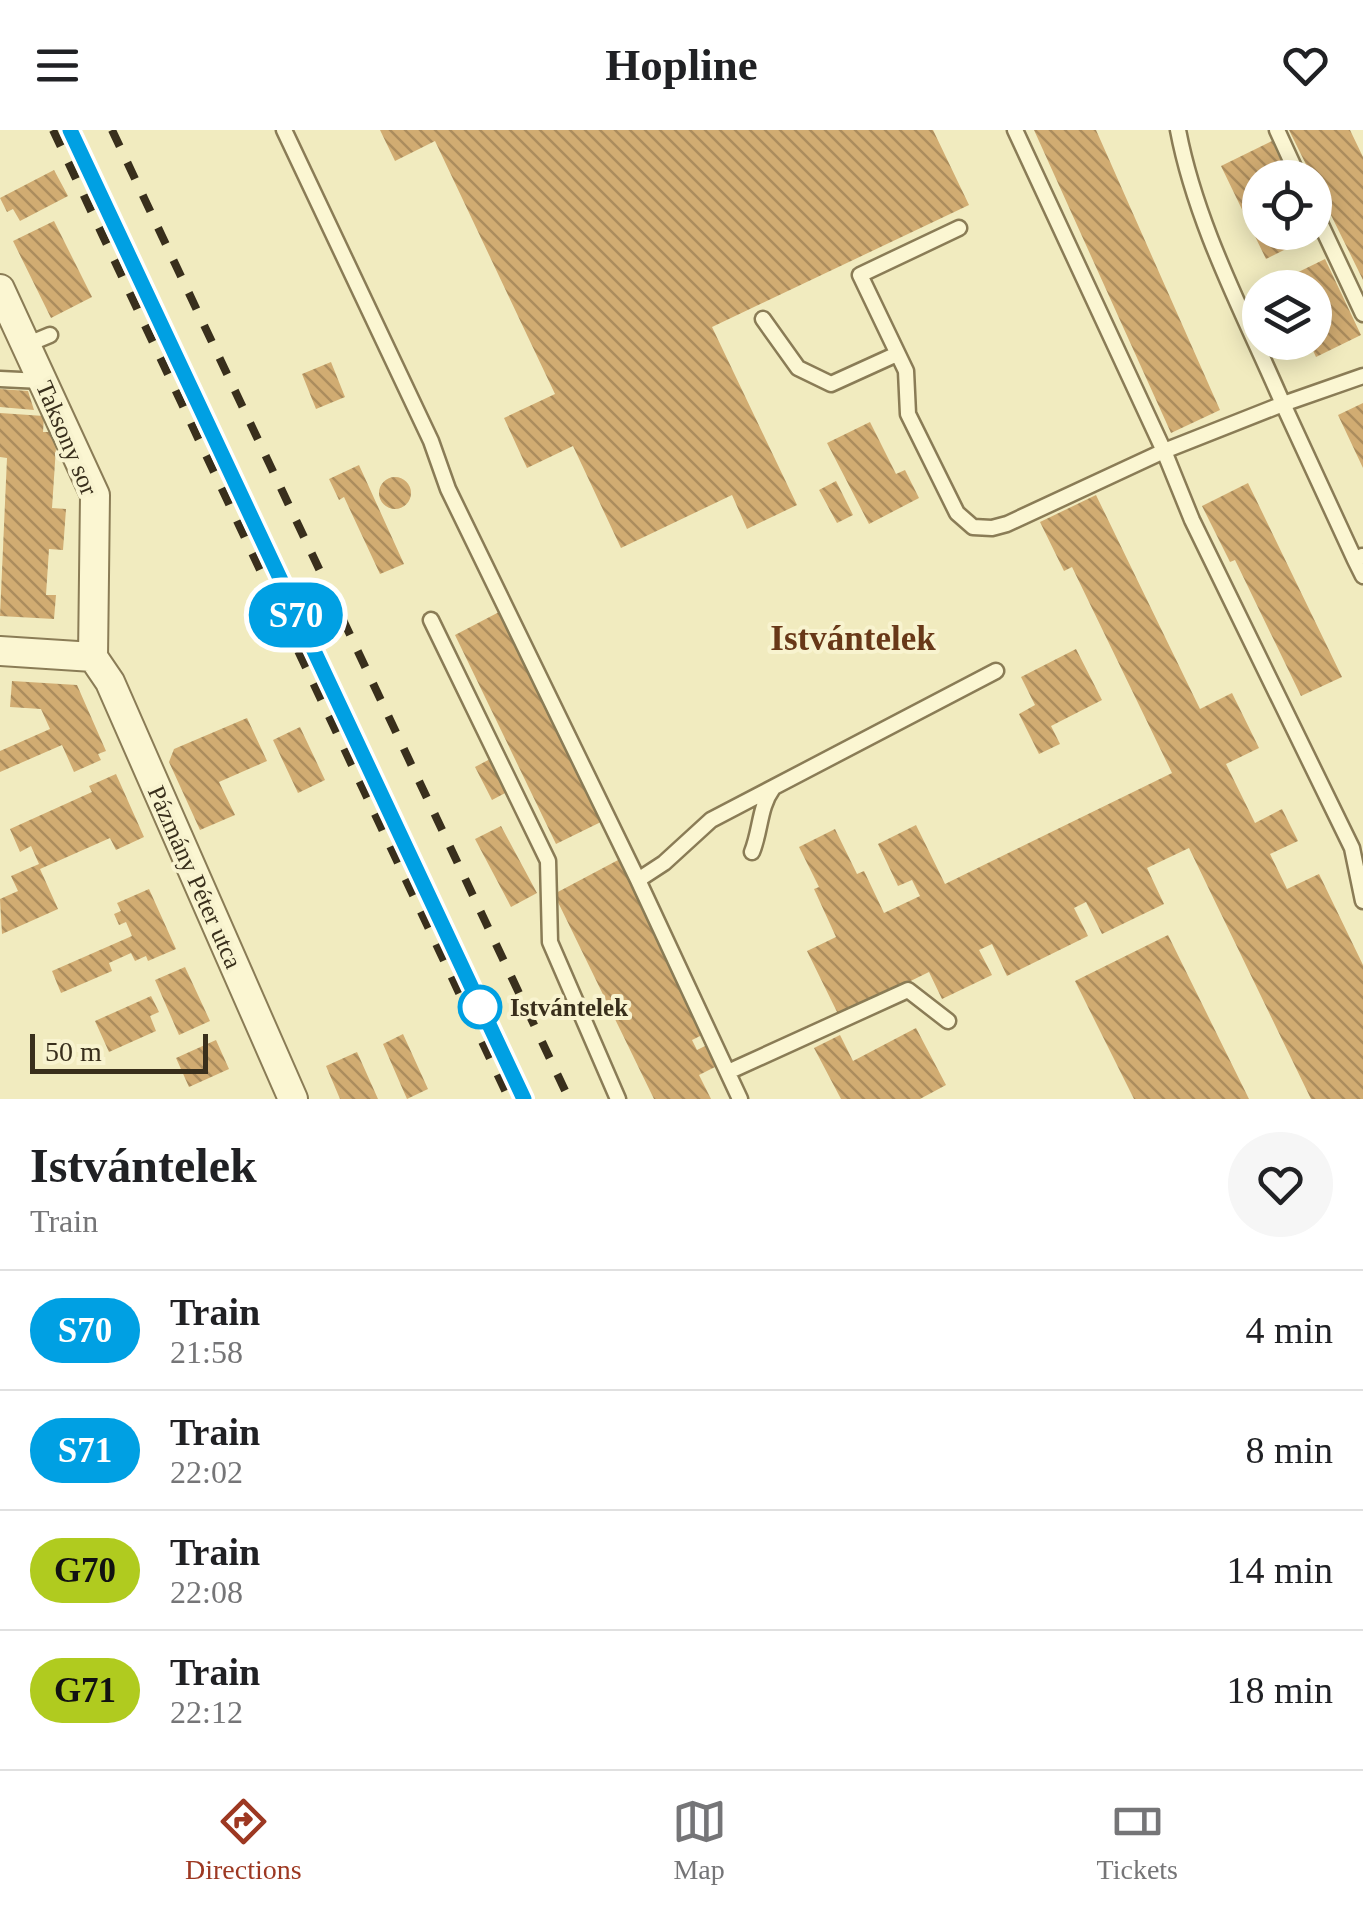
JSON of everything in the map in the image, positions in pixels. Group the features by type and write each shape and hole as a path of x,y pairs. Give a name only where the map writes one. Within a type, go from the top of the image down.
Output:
{"street":[{"name":"Taksony sor","path":"0,288 38,340 42,380 95,495 93,656"},
{"path":"0,651 93,656"},
{"name":"Pázmány Péter utca","path":"93,656 110,682 293,1099"}],"lane":[{"path":"284,130 432,441 448,489 740,1099"},
{"path":"1015,130 1164,451 1192,520 1352,848 1363,901"},
{"path":"1178,130 1184,165 1224,267 1284,404 1359,558 1363,576"},
{"path":"1276,130 1290,160"},
{"path":"960,228 860,275 906,371 908,414 958,514 973,526 992,528 1008,524 1164,451 1363,376"},
{"path":"1332,248 1363,314"},
{"path":"763,319 798,368 831,384 897,354"},
{"path":"0,379 42,380"},
{"path":"430,620 548,861 550,942 618,1099"},
{"path":"638,880 664,864 711,820 996,671"},
{"path":"752,852 760,831 763,802 777,784"},
{"path":"728,1072 908,990 948,1021"}],"building":[{"path":"380,130 933,130 969,205 712,327 797,505 747,529 732,495 621,548 573,446 527,468 504,418 555,394 435,141 395,161"},
{"path":"1034,130 1096,130 1220,410 1171,433"},
{"path":"1289,130 1350,130 1363,157 1363,280 1332,217 1332,160 1304,160"},
{"path":"1272,141 1281,160 1242,160 1242,209 1221,166"},
{"path":"54,170 68,196 20,221 13,209 7,212 0,198"},
{"path":"54,221 92,297 51,318 13,241"},
{"path":"1262,250 1284,250 1266,259"},
{"path":"1325,259 1330,270 1302,270"},
{"path":"1332,274 1361,335 1332,349"},
{"path":"331,362 345,397 316,409 302,374"},
{"path":"0,389 28,391 34,410 0,407"},
{"path":"1363,403 1363,468 1338,415"},
{"path":"0,413 44,416 43,432 57,432 52,508 66,509 63,550 49,549 46,595 56,595 54,619 0,616 7,458 0,457"},
{"path":"870,422 896,474 905,470 919,498 869,524 827,443"},
{"path":"359,465 404,564 380,574 344,497 339,500 329,479"},
{"path":"395,477 407,481 411,493 407,505 395,509 383,505 379,493 383,481"},
{"path":"836,481 853,515 837,523 819,490"},
{"path":"1248,483 1342,677 1301,696 1235,560 1230,562 1202,506"},
{"path":"1096,495 1200,709 1232,693 1259,748 1226,764 1255,823 1282,809 1298,841 1270,854 1287,889 1319,874 1363,965 1363,1099 1311,1099 1189,848 1147,868 1164,904 1102,934 1086,902 1074,908 1088,936 1007,976 992,944 979,950 992,975 942,999 929,972 839,1016 807,951 836,937 814,889 819,887 799,847 835,829 857,874 864,871 884,913 920,896 912,880 898,886 878,844 916,825 945,884 1172,773 1072,567 1064,571 1040,522"},
{"path":"501,611 605,820 556,844 455,635"},
{"path":"1076,649 1102,700 1051,726 1060,744 1039,754 1019,714 1035,705 1021,677"},
{"path":"12,681 77,685 106,751 98,754 101,760 74,772 62,745 0,772 0,751 50,729 41,709 10,707"},
{"path":"247,718 267,761 219,782 235,815 200,830 169,762 174,749"},
{"path":"300,727 325,780 298,793 273,740"},
{"path":"492,758 509,791 492,800 475,767"},
{"path":"116,774 144,837 116,850 110,838 40,869 58,909 2,934 0,899 18,891 11,876 39,864 31,846 20,852 10,829 92,792 89,786"},
{"path":"501,826 537,893 511,907 475,839"},
{"path":"620,859 702,1035 692,1040 697,1050 707,1045 717,1066 699,1075 711,1099 654,1099 554,894"},
{"path":"149,889 176,949 148,961 146,956 135,961 131,953 109,963 112,971 61,993 52,971 132,936 126,922 119,925 114,914 121,911 117,903"},
{"path":"1168,935 1249,1099 1134,1099 1075,981"},
{"path":"185,967 210,1021 179,1035 155,980"},
{"path":"151,996 159,1012 150,1016 156,1031 109,1052 95,1021"},
{"path":"916,1028 946,1085 920,1099 841,1099 814,1048 840,1035 853,1061"},
{"path":"403,1034 428,1089 407,1099 383,1044"},
{"path":"216,1040 229,1069 189,1087 176,1058"},
{"path":"357,1052 378,1099 340,1099 326,1066"}],"railway":[{"path":"53,130 509,1099"},
{"path":"70,130 99,193"},
{"path":"112,130 569,1099"}],"train":[{"name":"S70","path":"70,130 524,1099"}],"place":[{"name":"Istvántelek","path":"480,1007"}],"district":[{"name":"Istvántelek","path":"853,638"}]}
